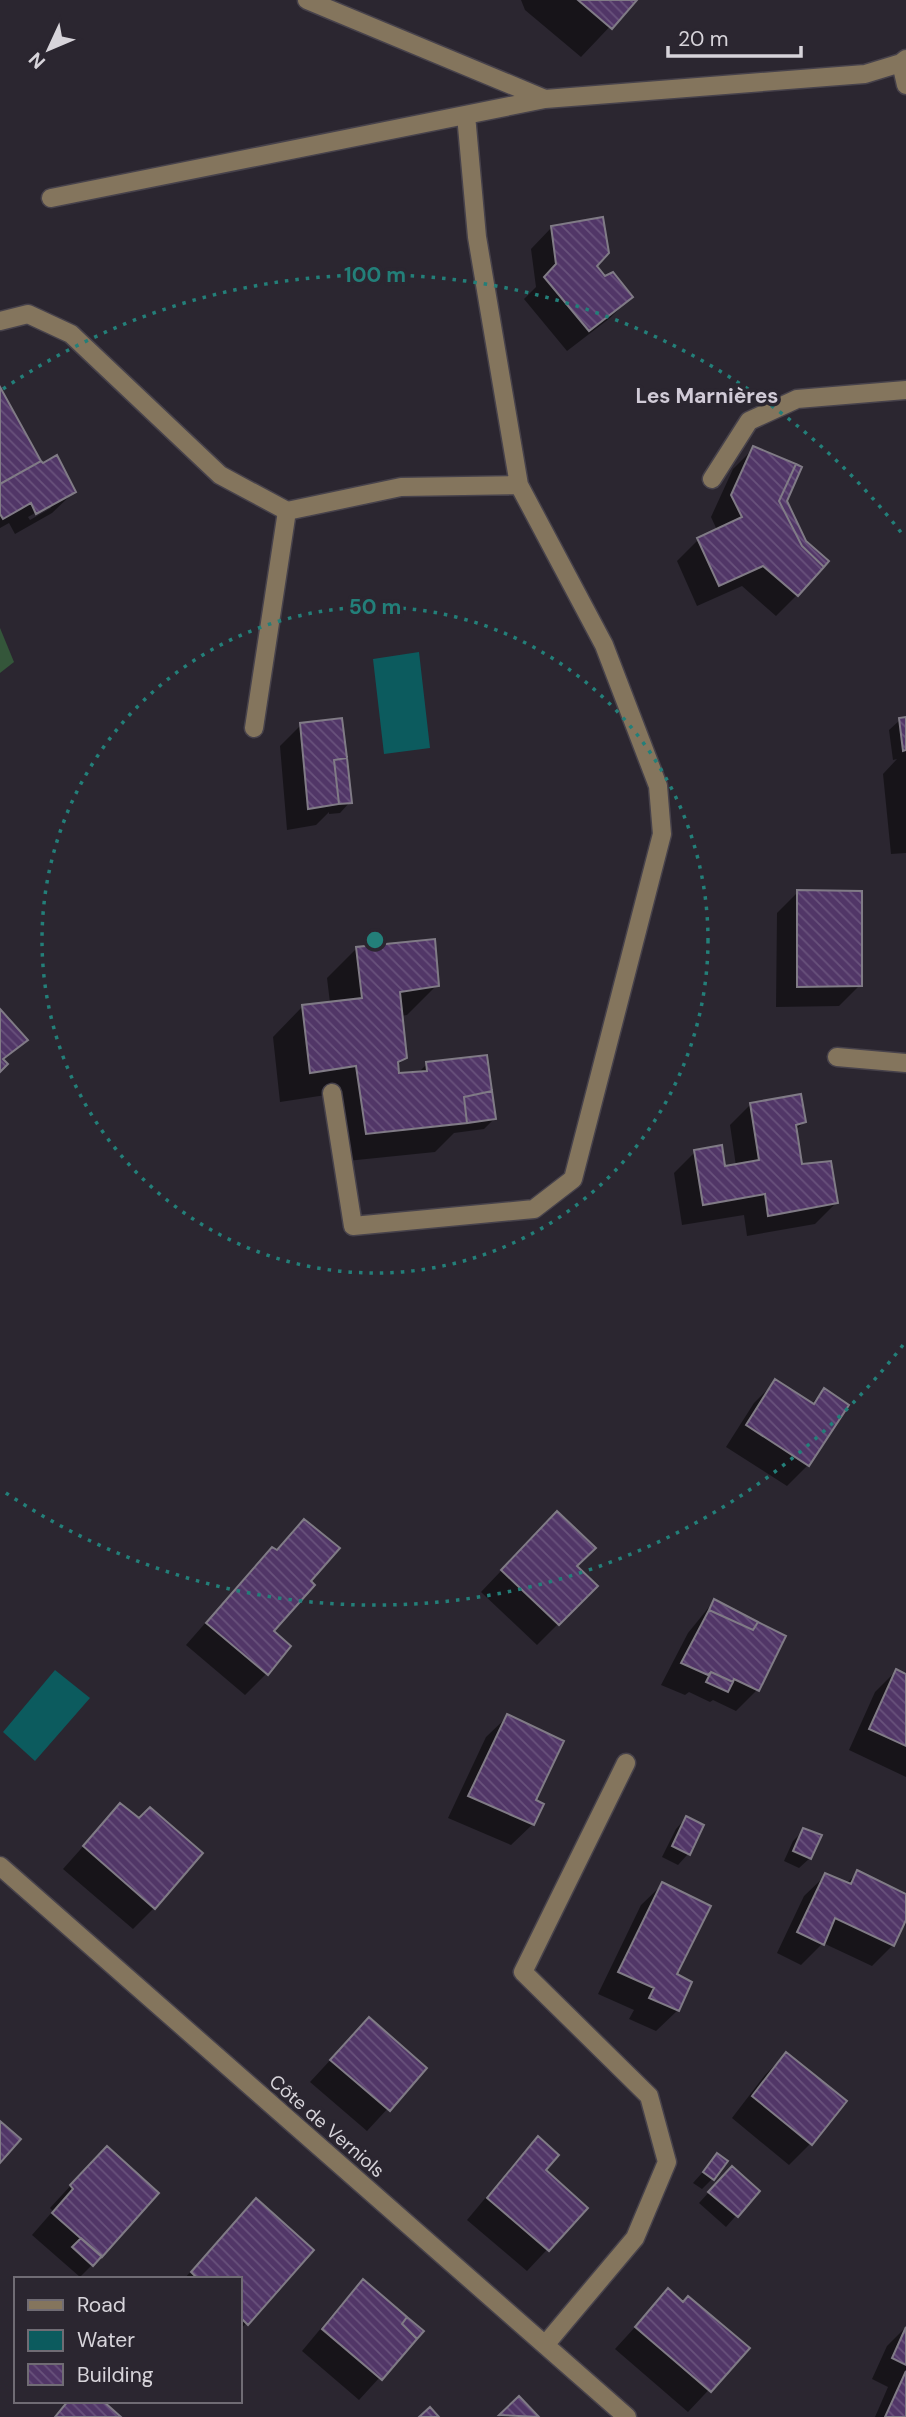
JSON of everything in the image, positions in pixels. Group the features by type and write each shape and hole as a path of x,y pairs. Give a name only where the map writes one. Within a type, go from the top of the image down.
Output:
{"street":[{"path":"307,0 545,99"},
{"path":"51,198 545,99 865,74 903,61 906,85"},
{"path":"332,1093 353,1226 534,1209 573,1179 662,834 658,786 604,645 519,485 477,237 466,115"},
{"path":"0,321 28,314 71,334 220,475 287,511 401,487 519,485"},
{"path":"712,479 749,421 797,398 906,390"},
{"path":"254,728 287,511"},
{"path":"837,1057 906,1063"},
{"path":"545,2345 635,2238 667,2162 649,2096 523,1972 626,1763"},
{"name":"Côte de Verniols","path":"0,1866 627,2417"}],"green space":[{"path":"0,628 14,662 0,673"}],"water":[{"path":"419,652 430,748 384,754 373,659"},
{"path":"55,1670 90,1698 35,1761 3,1732"}],"building":[{"path":"578,0 637,0 612,29"},
{"path":"603,217 609,253 597,266 605,276 613,272 633,297 589,331 544,277 556,264 551,226"},
{"path":"0,387 41,461 0,484"},
{"path":"753,446 796,464 779,501 802,546 824,567 798,596 763,566 719,586 697,538 742,517 731,495"},
{"path":"57,455 76,492 36,514 31,503 3,519 0,514 0,484"},
{"path":"796,464 802,467 787,501 806,541 829,561 824,567 802,546 779,501"},
{"path":"906,717 906,750 903,751 899,718"},
{"path":"342,718 347,758 334,760 339,804 308,809 300,723"},
{"path":"347,758 352,803 339,804 334,760"},
{"path":"797,890 862,891 862,986 797,987"},
{"path":"435,939 439,986 400,992 407,1058 398,1062 399,1073 427,1071 426,1062 487,1055 492,1091 464,1097 467,1123 366,1134 356,1066 310,1073 302,1005 362,998 356,947"},
{"path":"0,1009 28,1040 3,1059 8,1064 0,1072"},
{"path":"492,1091 496,1119 467,1123 464,1097"},
{"path":"801,1094 806,1122 796,1125 802,1164 831,1161 838,1203 768,1216 765,1194 703,1205 694,1150 722,1145 725,1166 759,1160 750,1103"},
{"path":"775,1379 814,1404 824,1388 849,1405 809,1466 746,1425"},
{"path":"557,1511 596,1548 577,1566 598,1586 559,1625 501,1570"},
{"path":"304,1519 340,1548 311,1581 315,1585 274,1631 291,1646 268,1675 206,1623 272,1547 277,1550"},
{"path":"714,1599 758,1622 753,1630 709,1610"},
{"path":"709,1610 753,1630 758,1622 786,1636 759,1691 734,1679 733,1682 711,1672 708,1675 681,1663"},
{"path":"896,1669 906,1674 906,1746 869,1729"},
{"path":"711,1672 733,1682 728,1692 706,1682"},
{"path":"507,1714 564,1741 536,1800 544,1804 534,1825 468,1796"},
{"path":"120,1803 139,1818 150,1807 203,1853 155,1909 83,1846"},
{"path":"686,1816 704,1825 690,1855 672,1846"},
{"path":"803,1828 822,1835 811,1859 793,1851"},
{"path":"857,1870 906,1894 906,1920 894,1946 835,1918 824,1945 797,1932 825,1873 851,1884"},
{"path":"662,1882 711,1906 677,1974 692,1982 679,2011 649,1998 654,1988 618,1972"},
{"path":"369,2017 427,2068 390,2111 330,2060"},
{"path":"786,2052 847,2101 812,2145 752,2096"},
{"path":"0,2121 21,2139 0,2163"},
{"path":"538,2136 559,2155 546,2170 588,2208 549,2251 487,2198"},
{"path":"107,2146 159,2193 102,2257 52,2213 73,2189 70,2185"},
{"path":"717,2153 728,2161 714,2180 703,2172"},
{"path":"732,2166 760,2191 738,2217 708,2192"},
{"path":"256,2198 314,2250 248,2325 242,2319 242,2277 196,2277 191,2272"},
{"path":"81,2238 102,2256 93,2266 72,2247"},
{"path":"363,2279 407,2317 402,2324 417,2339 382,2380 322,2329"},
{"path":"668,2288 683,2302 688,2296 750,2348 711,2392 635,2327"},
{"path":"407,2317 424,2331 417,2339 402,2324"},
{"path":"906,2327 906,2365 892,2358"},
{"path":"906,2371 906,2417 885,2417"},
{"path":"519,2396 539,2417 499,2415"},
{"path":"66,2403 105,2403 121,2417 55,2417"},
{"path":"430,2407 439,2417 419,2417"}],"district":[{"name":"Les Marnières","path":"707,396"}]}
